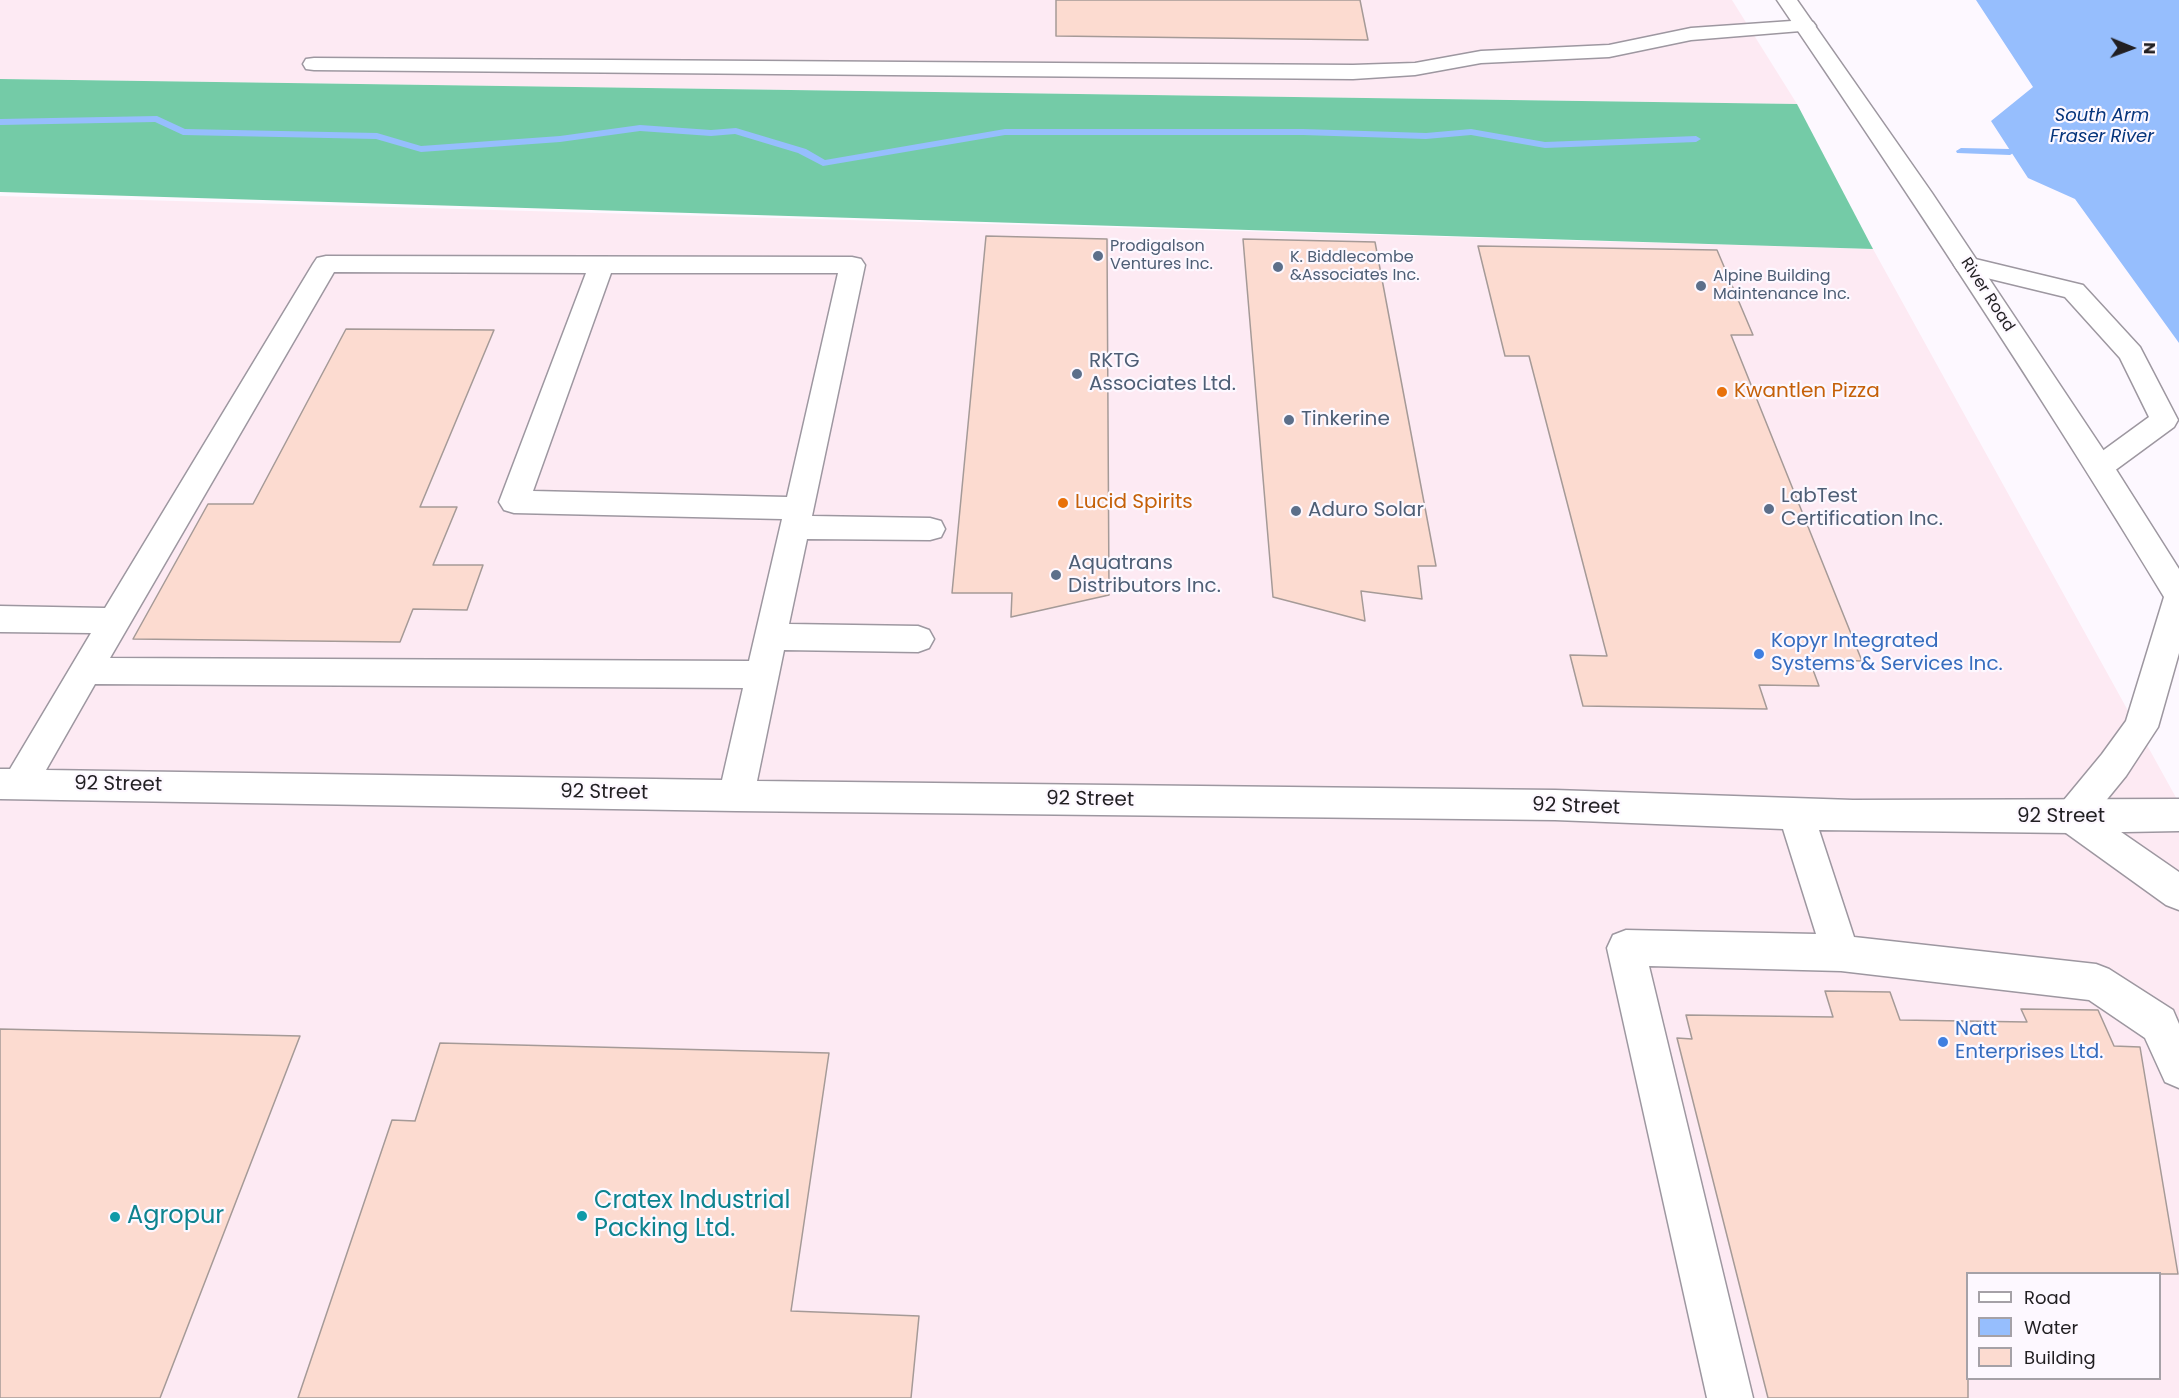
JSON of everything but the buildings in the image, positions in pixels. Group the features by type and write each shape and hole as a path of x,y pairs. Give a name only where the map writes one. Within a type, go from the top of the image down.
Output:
{"street":[{"name":"River Road","path":"1787,0 1967,265 2100,467 2179,597"},
{"path":"314,64 1353,72 1415,69 1481,57 1609,51 1692,34 1806,26"},
{"path":"10,784 86,671 326,264 852,265 736,796"},
{"path":"601,265 514,502 797,517 930,528"},
{"path":"1967,265 2074,291 2131,353 2164,420 2100,467"},
{"path":"2179,597 2141,727 2114,765 2071,817 2179,893"},
{"path":"0,619 115,621"},
{"path":"771,637 918,639"},
{"path":"86,671 763,675"},
{"name":"92 Street","path":"10,784 736,796 1556,805 1796,814 2071,817 2179,815"},
{"path":"1796,814 1841,953"},
{"path":"1730,1398 1626,948 1841,953 2096,982 2159,1024 2179,1068"}],"shaded area":[{"path":"0,0 1732,0 1797,104 0,79"},
{"path":"0,196 1873,249 2179,803 2179,1398 0,1398"}],"green space":[{"path":"0,79 1797,104 1873,249 0,192"}],"water":[{"name":"South Arm Fraser River","path":"1976,0 2179,0 2179,343 2075,199 2028,178 1991,121 2033,87"}],"waterway":[{"path":"0,122 157,119 183,132 377,136 421,149 560,139 640,128 711,133 736,131 802,151 823,163 1005,132 1303,132 1426,136 1471,132 1545,145 1696,139"},
{"path":"1961,151 2010,152"}],"place":[{"name":"Prodigalson Ventures Inc.","path":"1098,256"},
{"name":"K. Biddlecombe &Associates Inc.","path":"1278,267"},
{"name":"Alpine Building Maintenance Inc.","path":"1701,286"},
{"name":"RKTG Associates Ltd.","path":"1077,374"},
{"name":"Kwantlen Pizza","path":"1722,392"},
{"name":"Tinkerine","path":"1289,420"},
{"name":"Lucid Spirits","path":"1063,503"},
{"name":"LabTest Certification Inc.","path":"1769,509"},
{"name":"Aduro Solar","path":"1296,511"},
{"name":"Aquatrans Distributors Inc.","path":"1056,575"},
{"name":"Kopyr Integrated Systems & Services Inc.","path":"1759,654"},
{"name":"Natt Enterprises Ltd.","path":"1943,1042"},
{"name":"Cratex Industrial Packing Ltd.","path":"582,1216"},
{"name":"Agropur","path":"115,1217"}]}
